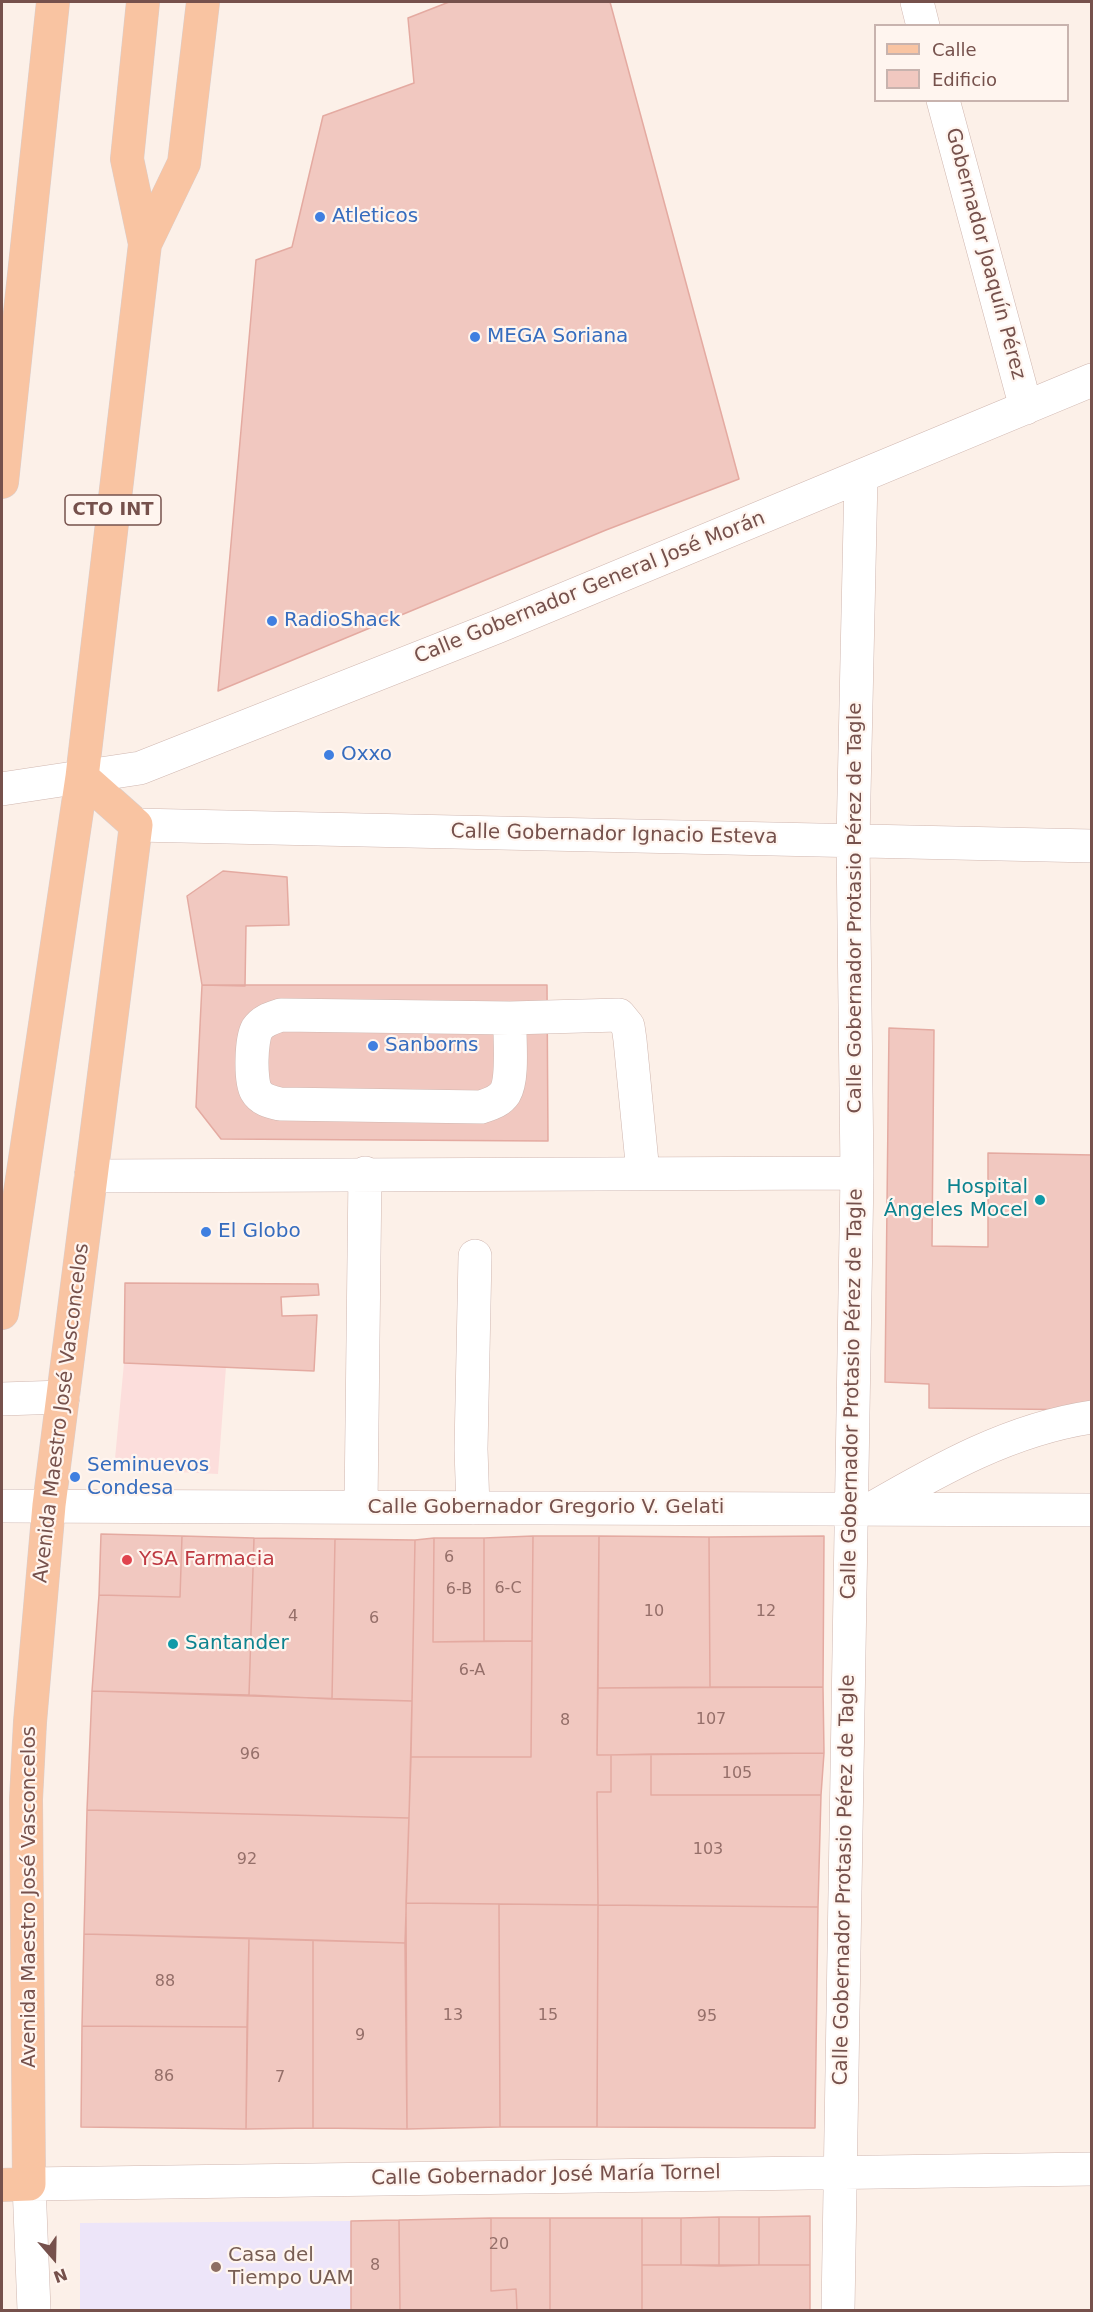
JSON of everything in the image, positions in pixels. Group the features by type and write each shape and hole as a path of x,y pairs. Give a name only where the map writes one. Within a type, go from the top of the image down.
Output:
{"main road":[{"path":"2,482 53,2"},
{"name":"CTO INT","path":"2,1313 82,777 145,244 127,159 143,2"},
{"name":"CTO INT","path":"145,244 184,163 203,2"},
{"path":"82,777 136,825"},
{"name":"Avenida Maestro José Vasconcelos","path":"15,2184 26,1799 30,1722 49,1505 136,825"}],"street":[{"path":"917,2 922,24"},
{"name":"Gobernador Joaquín Pérez","path":"944,102 1026,408"},
{"name":"Calle Gobernador General José Morán","path":"2,789 140,768 170,757 464,640 1092,380"},
{"name":"Calle Gobernador Protasio Pérez de Tagle","path":"838,2310 839,2172 861,1510 853,840 861,477"},
{"name":"Calle Gobernador Ignacio Esteva","path":"136,825 1092,846"},
{"path":"510,1018 509,1080 505,1093 495,1103 481,1107 280,1104 266,1101 256,1091 253,1077 253,1043 257,1029 267,1019 281,1015 510,1018 619,1015 628,1026 638,1103 643,1173"},
{"path":"90,1176 365,1173 857,1173"},
{"path":"361,1506 365,1173"},
{"path":"473,1508 471,1449 475,1256"},
{"path":"2,1399 63,1397"},
{"path":"861,1510 963,1458 1067,1420 1092,1417"},
{"name":"Calle Gobernador Gregorio V. Gelati","path":"2,1506 1092,1510"},
{"name":"Calle Gobernador José María Tornel","path":"15,2184 1092,2169"},
{"path":"15,2184 34,2310"}],"shaded area":[{"path":"124,1363 226,1367 218,1474 114,1469"},
{"name":"Casa del Tiempo UAM","path":"351,2221 351,2310 80,2310 80,2223"}],"building":[{"name":"MEGA Soriana","path":"449,2 610,2 739,479 606,530 218,691 256,260 292,247 323,116 414,83 408,18"},
{"path":"223,871 287,877 289,925 246,926 245,986 202,985 187,896"},
{"name":"Sanborns","path":"202,985 547,985 548,1141 221,1139 196,1107"},
{"name":"Hospital Ángeles Mocel","path":"889,1028 934,1030 932,1246 988,1247 988,1153 1092,1155 1092,1410 929,1408 929,1384 885,1382"},
{"path":"125,1283 318,1284 319,1295 281,1297 282,1316 317,1315 314,1371 124,1363"},
{"path":"101,1534 182,1536 180,1597 99,1595"},
{"name":"Santander","path":"182,1536 254,1538 249,1695 92,1691 99,1595 180,1597"},
{"path":"533,1536 599,1536 597,1755 611,1755 611,1792 597,1792 598,1905 406,1903 411,1757 531,1757"},
{"path":"533,1536 532,1641 484,1641 484,1538"},
{"path":"599,1536 709,1537 710,1687 598,1688"},
{"path":"824,1536 823,1687 710,1687 709,1537"},
{"path":"254,1538 335,1539 332,1699 249,1695"},
{"path":"434,1538 484,1538 484,1641 433,1642"},
{"path":"434,1538 433,1642 532,1641 531,1757 411,1757 415,1540"},
{"path":"335,1539 415,1540 412,1701 332,1699"},
{"path":"823,1687 824,1753 597,1755 598,1688"},
{"path":"92,1691 412,1701 409,1818 87,1810"},
{"path":"824,1753 821,1795 651,1795 651,1754"},
{"path":"651,1754 651,1795 821,1795 818,1907 598,1905 597,1792 611,1792 611,1755"},
{"path":"87,1810 409,1818 405,1943 84,1934"},
{"path":"406,1903 499,1904 500,2127 407,2129"},
{"path":"499,1904 598,1905 597,2127 500,2127"},
{"path":"598,1905 818,1907 815,2128 597,2127"},
{"path":"84,1934 249,1938 247,2027 82,2026"},
{"path":"249,1938 313,1940 313,2128 246,2129"},
{"path":"313,1940 405,1943 407,2129 313,2128"},
{"path":"82,2026 247,2027 246,2129 81,2127"},
{"path":"810,2216 810,2265 759,2265 759,2217"},
{"path":"719,2217 759,2217 759,2265 719,2266"},
{"path":"719,2217 719,2266 681,2265 681,2218"},
{"path":"491,2218 550,2218 550,2310 517,2310 516,2289 491,2291"},
{"path":"491,2218 491,2291 516,2289 517,2310 400,2310 399,2220"},
{"path":"550,2218 642,2218 642,2310 550,2310"},
{"path":"642,2218 681,2218 681,2265 642,2265"},
{"path":"399,2220 400,2310 351,2310 351,2221"},
{"path":"642,2265 810,2265 810,2310 642,2310"}],"place":[{"name":"Atleticos","path":"320,217"},
{"name":"MEGA Soriana","path":"475,337"},
{"name":"RadioShack","path":"272,621"},
{"name":"Oxxo","path":"329,755"},
{"name":"Sanborns","path":"373,1046"},
{"name":"Hospital Ángeles Mocel","path":"1040,1200"},
{"name":"El Globo","path":"206,1232"},
{"name":"Seminuevos Condesa","path":"75,1477"},
{"name":"YSA Farmacia","path":"127,1560"},
{"name":"Santander","path":"173,1644"},
{"name":"Casa del Tiempo UAM","path":"216,2267"}]}
